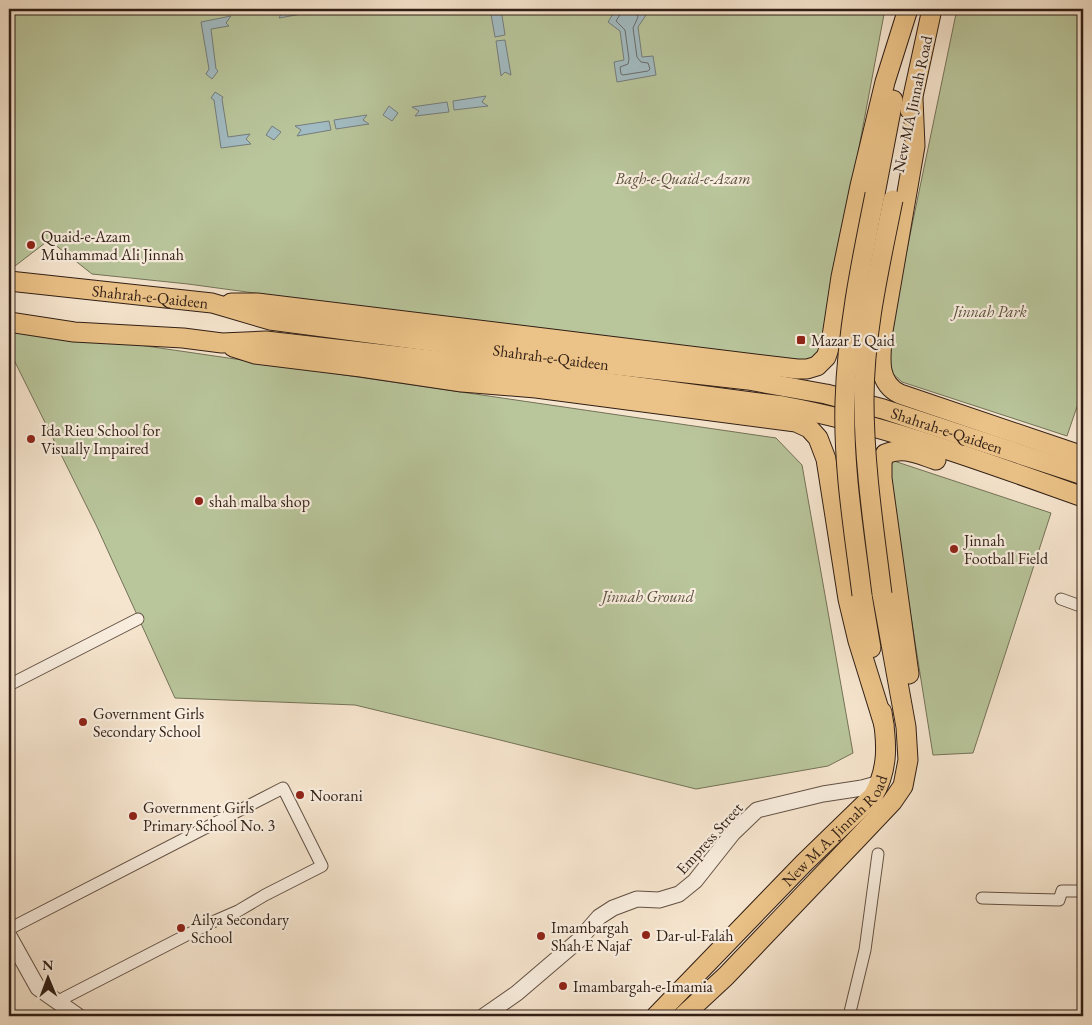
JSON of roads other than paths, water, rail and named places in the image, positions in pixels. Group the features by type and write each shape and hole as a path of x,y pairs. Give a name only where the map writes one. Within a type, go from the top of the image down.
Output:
{"main road":[{"path":"884,197 909,9"},
{"path":"212,303 257,303 797,369 817,366 826,357 831,343 841,277 860,186 885,82 909,9"},
{"name":"New MA Jinnah Road","path":"884,197 912,99 932,9"},
{"path":"912,99 915,146 883,331 880,360 884,379 891,390 900,394 1083,456"},
{"name":"New M.A. Jinnah Road","path":"683,1016 726,976 892,802 903,786 908,760 906,727 882,594 866,465 864,398 884,197"},
{"name":"New M.A. Jinnah Road","path":"656,1016 804,863 873,796 885,767 884,725 862,595 846,468 845,402 848,338 859,272 884,197"},
{"name":"Shahrah-e-Qaideen","path":"9,281 212,303 270,320 589,362 748,380 816,392 884,409 1083,475"},
{"path":"266,341 270,320"},
{"name":"Shahrah-e-Qaideen","path":"9,322 74,332 183,338 222,343 266,341 475,365 745,400 821,413 882,428 1083,497"},
{"path":"222,343 254,354 361,366 462,382 536,388 733,413 796,422 809,428 818,438 826,459 850,608 858,641 884,725"},
{"path":"906,727 912,695 882,478 882,462 885,454 896,450 912,452 1083,509"}],"street":[{"path":"1060,599 1083,607"},
{"path":"9,685 138,619"},
{"name":"Empress Street","path":"484,1016 517,994 579,940 599,917 612,908 637,899 659,900 679,894 695,881 733,833 757,810 880,783"},
{"path":"9,929 283,788 322,866 265,894 238,912 200,928 64,998"},
{"path":"849,1016 865,950 878,854"},
{"path":"982,898 1059,900 1062,891 1083,891"},
{"path":"9,936 38,988 78,1016"}],"water":[{"path":"277,9 312,9 313,12 279,18 282,12"},
{"path":"490,9 497,13 501,9 505,35 495,37"},
{"path":"616,9 637,9 646,15 638,27 642,57 653,56 656,75 617,82 614,62 624,60 620,31 608,22"},
{"path":"231,16 226,23 229,26 211,29 216,69 218,71 212,79 206,74 209,69 201,22"},
{"path":"505,40 511,75 505,72 501,76 496,41"},
{"path":"215,92 223,97 228,137 250,134 246,139 251,144 221,148 214,100 211,98"},
{"path":"486,96 482,102 488,106 454,110 453,101"},
{"path":"447,102 449,112 415,116 419,111 412,107"},
{"path":"389,106 398,113 392,121 383,115"},
{"path":"367,115 363,120 369,124 336,129 334,120"},
{"path":"329,121 331,130 297,136 301,130 295,126"},
{"path":"272,126 281,132 274,140 266,135"}],"place":[{"name":"Quaid-e-Azam Muhammad Ali Jinnah","path":"31,245"},
{"name":"Mazar E Qaid","path":"801,340"},
{"name":"Ida Rieu School for Visually Impaired","path":"31,439"},
{"name":"shah malba shop","path":"199,501"},
{"name":"Jinnah Football Field","path":"954,549"},
{"name":"Government Girls Secondary School","path":"83,722"},
{"name":"Noorani","path":"300,795"},
{"name":"Government Girls Primary School No. 3","path":"133,816"},
{"name":"Ailya Secondary School","path":"181,928"},
{"name":"Dar-ul-Falah","path":"646,935"},
{"name":"Imambargah Shah E Najaf","path":"541,936"},
{"name":"Imambargah-e-Imamia","path":"563,986"}],"park label":[{"name":"Bagh-e-Quaid-e-Azam","path":"683,178"},
{"name":"Jinnah Park","path":"990,311"},
{"name":"Jinnah Ground","path":"648,596"}]}
